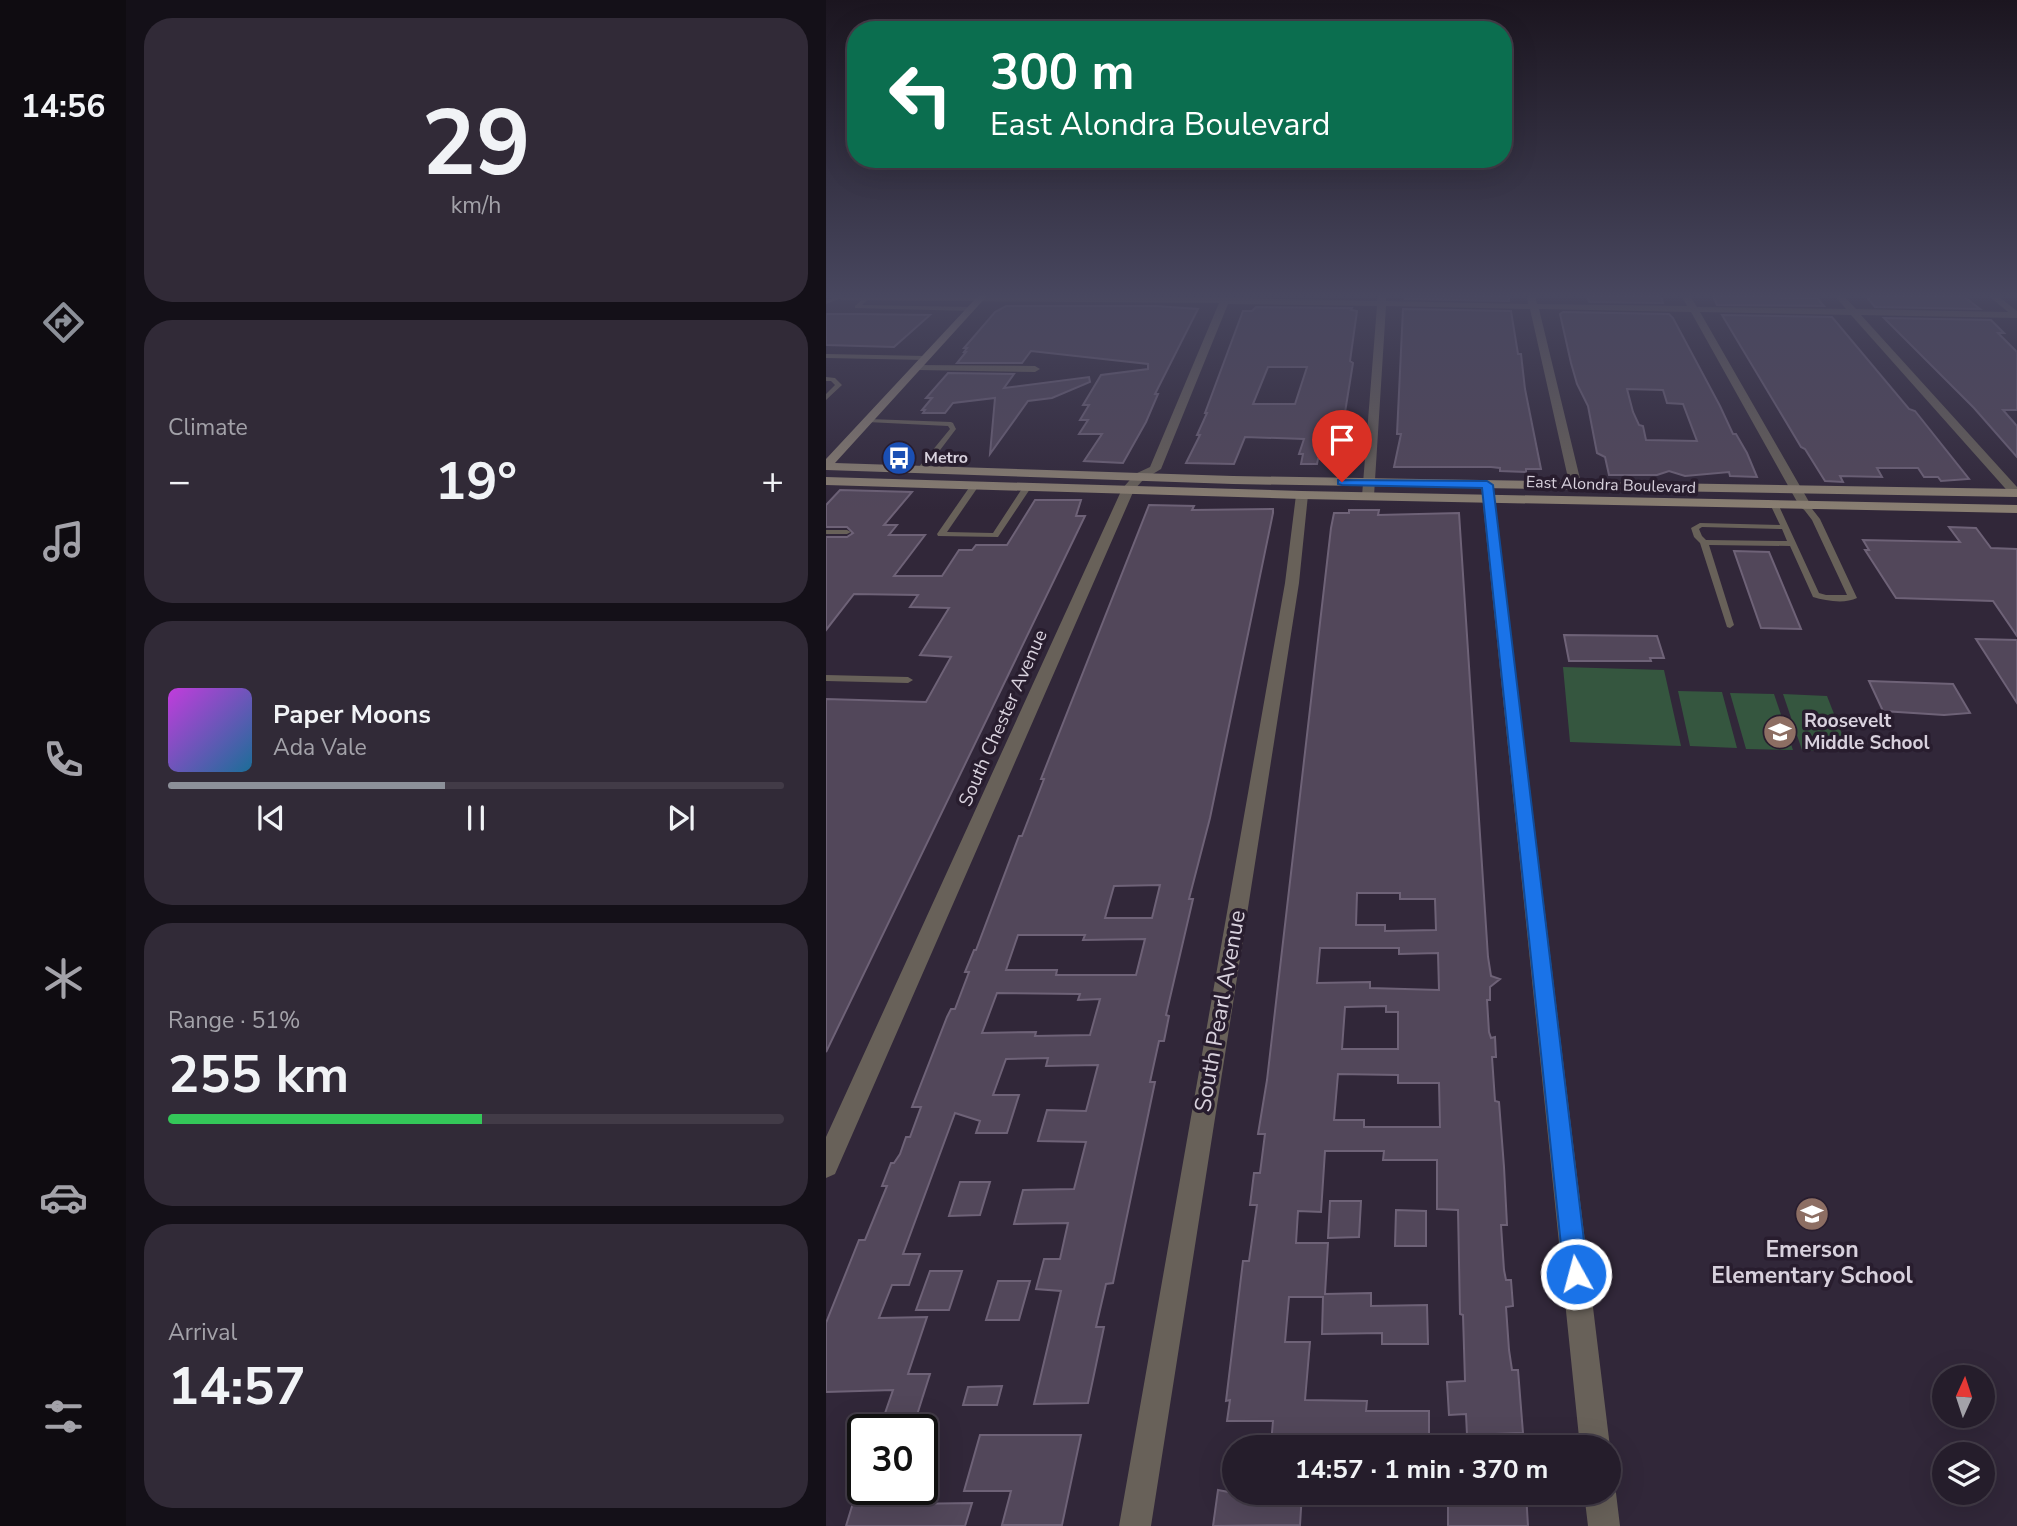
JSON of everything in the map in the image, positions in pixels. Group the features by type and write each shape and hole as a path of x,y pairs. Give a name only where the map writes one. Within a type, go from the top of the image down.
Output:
{"main road":[{"path":"826,466 917,367"},
{"name":"East Alondra Boulevard","path":"826,466 922,468 1302,495 1368,489"},
{"name":"East Alondra Boulevard","path":"826,481 1028,486 1133,483 1488,492 1806,507 2017,509"},
{"name":"East Alondra Boulevard","path":"1488,492 1576,487 2017,494"}],"street":[{"path":"1006,367 1035,369"},
{"name":"South Chester Avenue","path":"826,1165 1133,483 1155,469 1197,367"},
{"path":"1368,489 1377,367"},
{"path":"1548,367 1576,487"},
{"path":"1728,367 1806,507"},
{"path":"1903,367 2017,494"},
{"path":"1488,492 1594,1435"},
{"name":"South Pearl Avenue","path":"1135,1526 1292,583 1302,495"},
{"path":"1602,1505 1604,1526"}],"lane":[{"path":"826,379 833,379 839,385 826,398"},
{"path":"869,421 951,424 953,429 922,468"},
{"path":"976,484 941,534 995,535 1028,486"},
{"path":"1775,506 1816,595 1825,598 1853,598 1816,519 1806,507"},
{"path":"1730,625 1704,542 1698,537 1696,526 1785,527"},
{"path":"826,532 847,532"},
{"path":"1704,542 1792,544"},
{"path":"826,678 908,680"}],"green space":[{"path":"1563,667 1664,670 1681,746 1570,742"},
{"path":"1678,691 1722,692 1737,748 1690,746"},
{"path":"1730,693 1774,694 1793,750 1746,749"},
{"path":"1783,694 1827,696 1849,752 1802,750"}],"building":[{"path":"1169,367 1155,394 1158,394 1146,422 1123,463 1084,461 1102,434 1079,434 1088,420 1080,420 1089,405 1083,405 1101,375"},
{"path":"1222,367 1268,367 1253,404 1295,404 1307,367 1352,367 1342,431 1334,454 1326,454 1325,459 1318,459 1317,464 1301,464 1303,454 1299,454 1304,439 1245,437 1234,464 1186,463 1200,435 1197,435"},
{"path":"1400,367 1523,367 1541,469 1526,469 1526,472 1500,471 1500,468 1491,467 1394,467 1401,434 1397,434"},
{"path":"1572,367 1699,367 1733,434 1736,434 1747,453 1757,477 1730,476 1729,472 1685,476 1669,471 1657,475 1609,475 1605,457 1597,453 1588,406","holes":["1627,389 1663,390 1667,403 1683,404 1697,441 1646,440 1643,426 1639,425 1633,412"]},
{"path":"1753,367 1874,367 1909,409 1915,411 1969,479 1941,481 1938,477 1924,477 1918,468 1877,468 1882,477 1840,476 1843,482 1825,481 1805,449 1801,447"},
{"path":"1933,367 2017,367 2017,410 2003,410 2017,426 2017,457"},
{"path":"948,373 1014,374 1004,388 1089,377 1090,382 1052,398 1028,401 990,454 995,398 953,403 945,413 923,413 925,410 922,410 932,398 926,398"},
{"path":"840,490 912,492 884,525 897,525 889,535 925,535 894,576 942,576 959,550 972,550 976,545 1007,545 1035,500 1081,500 1076,516 1085,516 826,1052 826,699 926,702 951,657 920,655 949,608 910,607 918,595 854,594 826,630 826,537 847,537 853,533 847,527 826,527 826,505"},
{"path":"1149,505 1194,506 1192,510 1273,509 1210,818 1189,899 1193,899 1166,1015 1169,1016 1164,1041 1159,1041 1150,1082 1155,1082 1113,1283 1106,1284 1096,1327 1104,1327 1088,1403 1034,1404 1061,1291 1036,1289 1044,1259 1060,1259 1068,1223 1014,1224 1023,1190 1074,1189 1086,1142 1038,1141 1047,1110 1086,1111 1098,1065 1046,1066 1048,1058 1006,1059 993,1095 1019,1095 1007,1133 976,1133 980,1121 955,1113 903,1254 920,1254 909,1285 892,1285 879,1318 927,1317 908,1374 930,1374 917,1414 885,1414 893,1390 826,1392 826,1323 859,1240 865,1240 887,1186 882,1186 891,1163 894,1163 900,1154 906,1137 910,1137 921,1107 912,1107 947,1017 951,1009 955,1009 969,972 965,972 1044,779 1041,779","holes":["1160,885 1152,918 1105,918 1114,886","1018,935 1085,935 1083,940 1145,939 1136,975 1056,975 1057,970 1006,970","997,993 1080,994 1078,1000 1100,999 1090,1035 982,1033"]},
{"path":"1379,510 1378,515 1459,513 1488,957 1491,976 1500,979 1490,987 1490,1000 1487,1000 1489,1032 1491,1038 1495,1037 1496,1057 1492,1057 1495,1101 1499,1102 1504,1167 1507,1225 1501,1225 1504,1270 1506,1280 1511,1280 1513,1306 1506,1307 1509,1350 1512,1370 1518,1370 1523,1433 1467,1435 1466,1414 1449,1415 1447,1382 1465,1381 1463,1315 1460,1314 1458,1210 1437,1209 1437,1160 1383,1160 1384,1151 1325,1151 1321,1212 1298,1211 1296,1243 1328,1243 1325,1294 1371,1293 1371,1306 1427,1305 1428,1344 1382,1344 1382,1333 1322,1334 1323,1297 1289,1297 1285,1342 1310,1342 1305,1400 1367,1401 1366,1411 1429,1411 1429,1435 1272,1435 1273,1421 1227,1421 1230,1400 1226,1401 1243,1261 1249,1261 1257,1205 1250,1205 1254,1173 1260,1173 1265,1134 1258,1134 1267,1080 1334,513","holes":["1357,893 1400,893 1400,899 1435,899 1436,930 1385,931 1385,925 1356,925","1320,948 1399,948 1399,954 1438,953 1439,990 1370,988 1370,982 1317,983","1386,1006 1386,1012 1398,1012 1398,1049 1342,1049 1345,1007","1338,1074 1398,1075 1398,1083 1439,1083 1440,1127 1364,1127 1364,1120 1334,1120"]},
{"path":"1949,527 1976,528 1991,548 2017,549 2017,636 1993,601 1896,598 1865,550 1869,550 1863,540 1960,542"},
{"path":"1734,551 1769,552 1801,629 1761,628"},
{"path":"1564,635 1657,636 1664,658 1650,658 1651,661 1569,661"},
{"path":"1976,639 2017,640 2017,703"},
{"path":"1869,681 1953,684 1970,713 1944,715 1883,711"},
{"path":"960,1182 990,1182 980,1215 949,1216"},
{"path":"1330,1201 1361,1201 1359,1237 1328,1238"},
{"path":"1396,1210 1426,1211 1426,1246 1395,1246"},
{"path":"930,1271 962,1271 949,1310 916,1310"},
{"path":"998,1281 1030,1281 1019,1320 986,1320"},
{"path":"1002,1386 997,1405 963,1405 968,1387"},
{"path":"980,1435 1081,1435 1062,1525 1002,1525 1011,1491 964,1491"},
{"path":"1218,1490 1222,1491 1222,1505 1301,1505 1300,1525 1213,1526"},
{"path":"972,1503 965,1526 846,1526 852,1505"},
{"path":"1448,1505 1527,1505 1528,1526 1448,1526"}],"place":[{"name":"Metro","path":"899,458"},
{"name":"Roosevelt Middle School","path":"1780,732"},
{"name":"Emerson Elementary School","path":"1812,1214"}],"route":[{"path":"1342,482 1487,485 1576,1274"}]}
